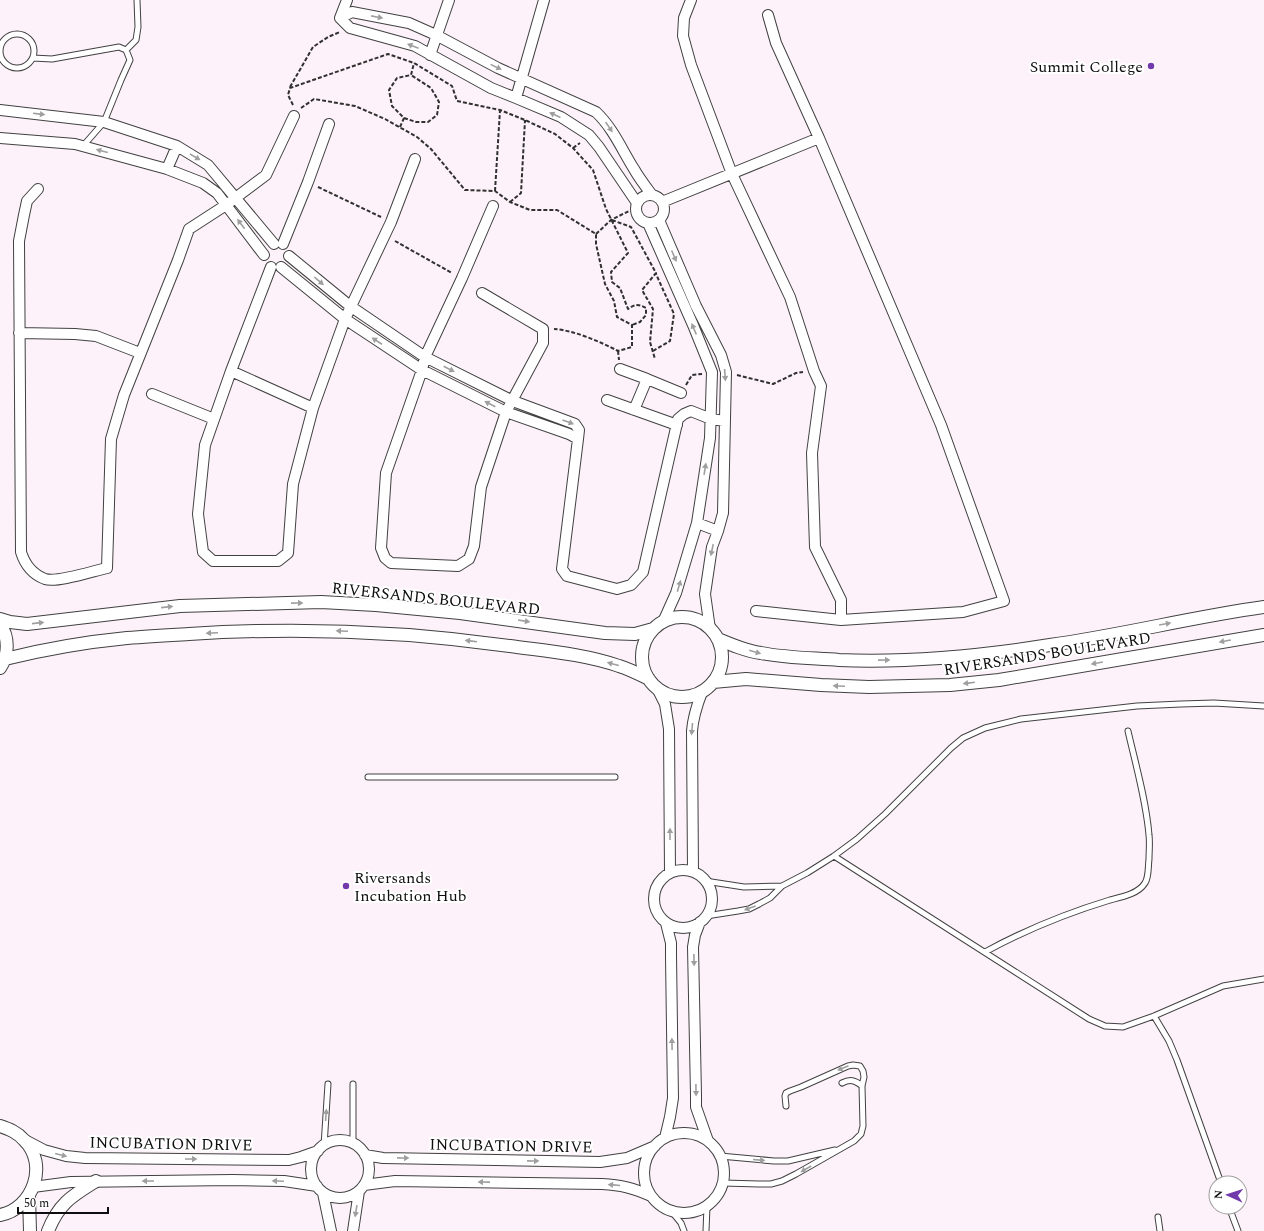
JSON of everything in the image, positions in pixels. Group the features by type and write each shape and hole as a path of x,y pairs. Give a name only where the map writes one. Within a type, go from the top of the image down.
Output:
{"street":[{"path":"340,18 347,0"},
{"path":"430,55 449,0"},
{"path":"516,98 544,0"},
{"path":"691,0 684,18 683,36 691,65 732,174 790,297 814,371 821,386 812,453 815,547 841,600 841,620"},
{"path":"340,18 352,12 409,23 436,35 498,68 596,112 605,120 612,130 635,171 652,195 656,196 662,202 664,211 659,220 648,223 640,219 636,212 637,205 644,197 652,195"},
{"path":"756,611 841,620 963,612 1004,601 941,425 820,138 776,43 768,15"},
{"path":"340,18 350,28 415,46 491,88 561,117 589,135 599,147 637,205"},
{"path":"0,110 104,122 177,146 208,165 278,244 288,251 289,256 350,306 425,357 513,401 575,424 579,430 562,569 567,576 617,589 631,585 643,572 678,419 691,411 711,419 725,421"},
{"path":"38,189 28,201 19,241 21,552 28,567 46,579 57,580 107,568 110,439 140,352 190,229 266,175 295,114"},
{"path":"278,244 308,182 329,124"},
{"path":"0,138 75,144 167,169 203,183 217,193 226,204 264,255 267,263 276,267 345,319 422,370 506,412 569,434 578,439"},
{"path":"662,202 820,138"},
{"path":"167,169 177,146"},
{"path":"289,256 285,264 276,267 231,371 205,445 198,514 203,552 214,561 278,561 288,552 293,484 313,408 350,306 391,222 415,159"},
{"path":"482,293 543,329 543,343 506,412 481,486 474,546 469,560 458,566 391,563 385,558 381,548 386,474 422,370 425,357 462,278 493,206"},
{"path":"659,220 696,306 721,355 726,372 723,513 712,547 705,594 710,629"},
{"path":"648,223 712,372 710,438 697,523 676,593 663,622"},
{"path":"264,255 268,246 278,244"},
{"path":"19,333 96,336 140,352"},
{"path":"620,369 681,393"},
{"path":"231,371 313,408"},
{"path":"634,410 647,379"},
{"path":"152,394 214,418"},
{"path":"607,400 677,425"},
{"path":"697,523 718,531"},
{"name":"RIVERSANDS BOULEVARD","path":"0,619 27,624 180,606 321,602 376,605 460,613 605,633 635,634 653,630"},
{"name":"RIVERSANDS BOULEVARD","path":"718,639 732,645 760,653 777,655 861,661 934,659 1050,645 1264,607"},
{"path":"658,690 669,695 680,697 692,696 702,692 713,682 719,672 722,661 722,650 718,639 710,629 700,621 688,617 675,618 663,622 653,630 646,641 642,654 643,667 649,680 658,690 665,704 669,729 670,873"},
{"path":"0,624 6,637 7,648 2,664"},
{"path":"2,664 50,649 128,638 249,630 339,631 378,632 433,637 584,657 617,665 649,680"},
{"name":"RIVERSANDS BOULEVARD","path":"713,682 746,679 869,687 950,685 999,680 1264,635"},
{"path":"693,872 692,731 697,705 702,692"},
{"path":"703,919 692,926 683,928 674,927 666,923 659,916 655,907 654,897 657,887 662,879 670,873 680,870 693,872 705,881 710,889 712,898 710,907 695,935 693,947 696,1107 708,1141"},
{"path":"665,1138 670,1117 673,1086 671,943 666,923"},
{"path":"0,1215 7,1214 20,1207 31,1192 35,1183 37,1168 33,1153 25,1140 1,1124"},
{"path":"687,1133 698,1136 708,1141 720,1156 724,1169 723,1184 714,1200 696,1212 684,1214 672,1212 664,1208 651,1196 645,1184 644,1170 647,1157 655,1146 665,1138 676,1134 687,1133"},
{"name":"INCUBATION DRIVE","path":"25,1140 44,1150 66,1156 85,1158 289,1160 301,1157 321,1148"},
{"path":"353,1231 362,1188 368,1177 368,1162 360,1148 353,1144 346,1141 331,1142 321,1148 314,1157 312,1164 313,1180 320,1189 330,1196 338,1198 346,1198 362,1188 395,1181 602,1184 633,1188 651,1196"},
{"name":"INCUBATION DRIVE","path":"365,1155 383,1158 600,1162 628,1158 655,1146"},
{"path":"31,1192 71,1182 96,1181 284,1181 320,1189"},
{"path":"48,1231 61,1206 74,1195 96,1181"},
{"path":"320,1189 331,1231"},
{"path":"30,1231 31,1192"}],"lane":[{"path":"126,50 136,40 138,27 137,0"},
{"path":"13,35 24,36 34,48 33,58 21,68 11,67 3,60 1,55 2,45 8,37 13,35"},
{"path":"33,58 52,59 119,47 126,50 130,60 120,80 104,122 83,146"},
{"path":"703,919 749,909 770,898 782,886 806,874 834,856 885,814 951,748 963,738 985,728 1021,719 1137,706 1214,703 1264,706"},
{"path":"985,952 1012,936 1046,922 1073,912 1127,896 1138,890 1145,883 1148,869 1149,837 1145,803 1128,731"},
{"path":"368,778 615,777"},
{"path":"834,856 1089,1020 1105,1026 1123,1026 1154,1016 1223,986 1264,979"},
{"path":"705,881 744,887 782,886"},
{"path":"1154,1016 1177,1060 1218,1175"},
{"path":"723,1184 771,1184 782,1181 854,1141 862,1130 864,1121 862,1086 864,1077 863,1071 860,1066 853,1065 790,1090 785,1096 786,1106"},
{"path":"842,1083 855,1080 862,1086"},
{"path":"321,1148 328,1084"},
{"path":"353,1084 353,1144"},
{"path":"720,1156 774,1161 788,1160 840,1149"},
{"path":"706,1231 707,1206"},
{"path":"672,1212 681,1223 684,1231"},
{"path":"1232,1215 1238,1231"},
{"path":"1158,1217 1160,1231"}],"path":[{"path":"350,28 328,37 313,47 290,88 288,95 295,114 314,99 355,106 385,119 417,137 431,149 465,190 495,191 510,202 530,210 557,210 596,234"},
{"path":"290,88 388,54 414,63 452,86 457,101 500,110 555,134 573,148 593,170 611,220 628,253 611,272 612,282 620,288 628,309 633,305 641,305 646,308 646,315 640,322 632,325 617,317 614,301 605,284 596,244 596,234 611,220 637,205"},
{"path":"411,75 414,63"},
{"path":"411,75 431,88 439,102 437,115 428,122 416,122 404,118 392,106 389,90 398,78 411,75"},
{"path":"493,206 500,110"},
{"path":"400,127 404,118"},
{"path":"510,202 521,193 525,120"},
{"path":"308,182 391,222"},
{"path":"611,220 631,227 656,274 674,314 670,341 653,351"},
{"path":"385,235 462,278"},
{"path":"655,359 650,342 653,309 642,290 656,274"},
{"path":"543,329 561,329 568,331 618,351 632,347 632,325"},
{"path":"726,372 773,384 796,373 814,371"},
{"path":"681,393 692,375 712,372"}],"place":[{"name":"Summit College","path":"1151,66"},
{"name":"Riversands Incubation Hub","path":"346,886"}]}
